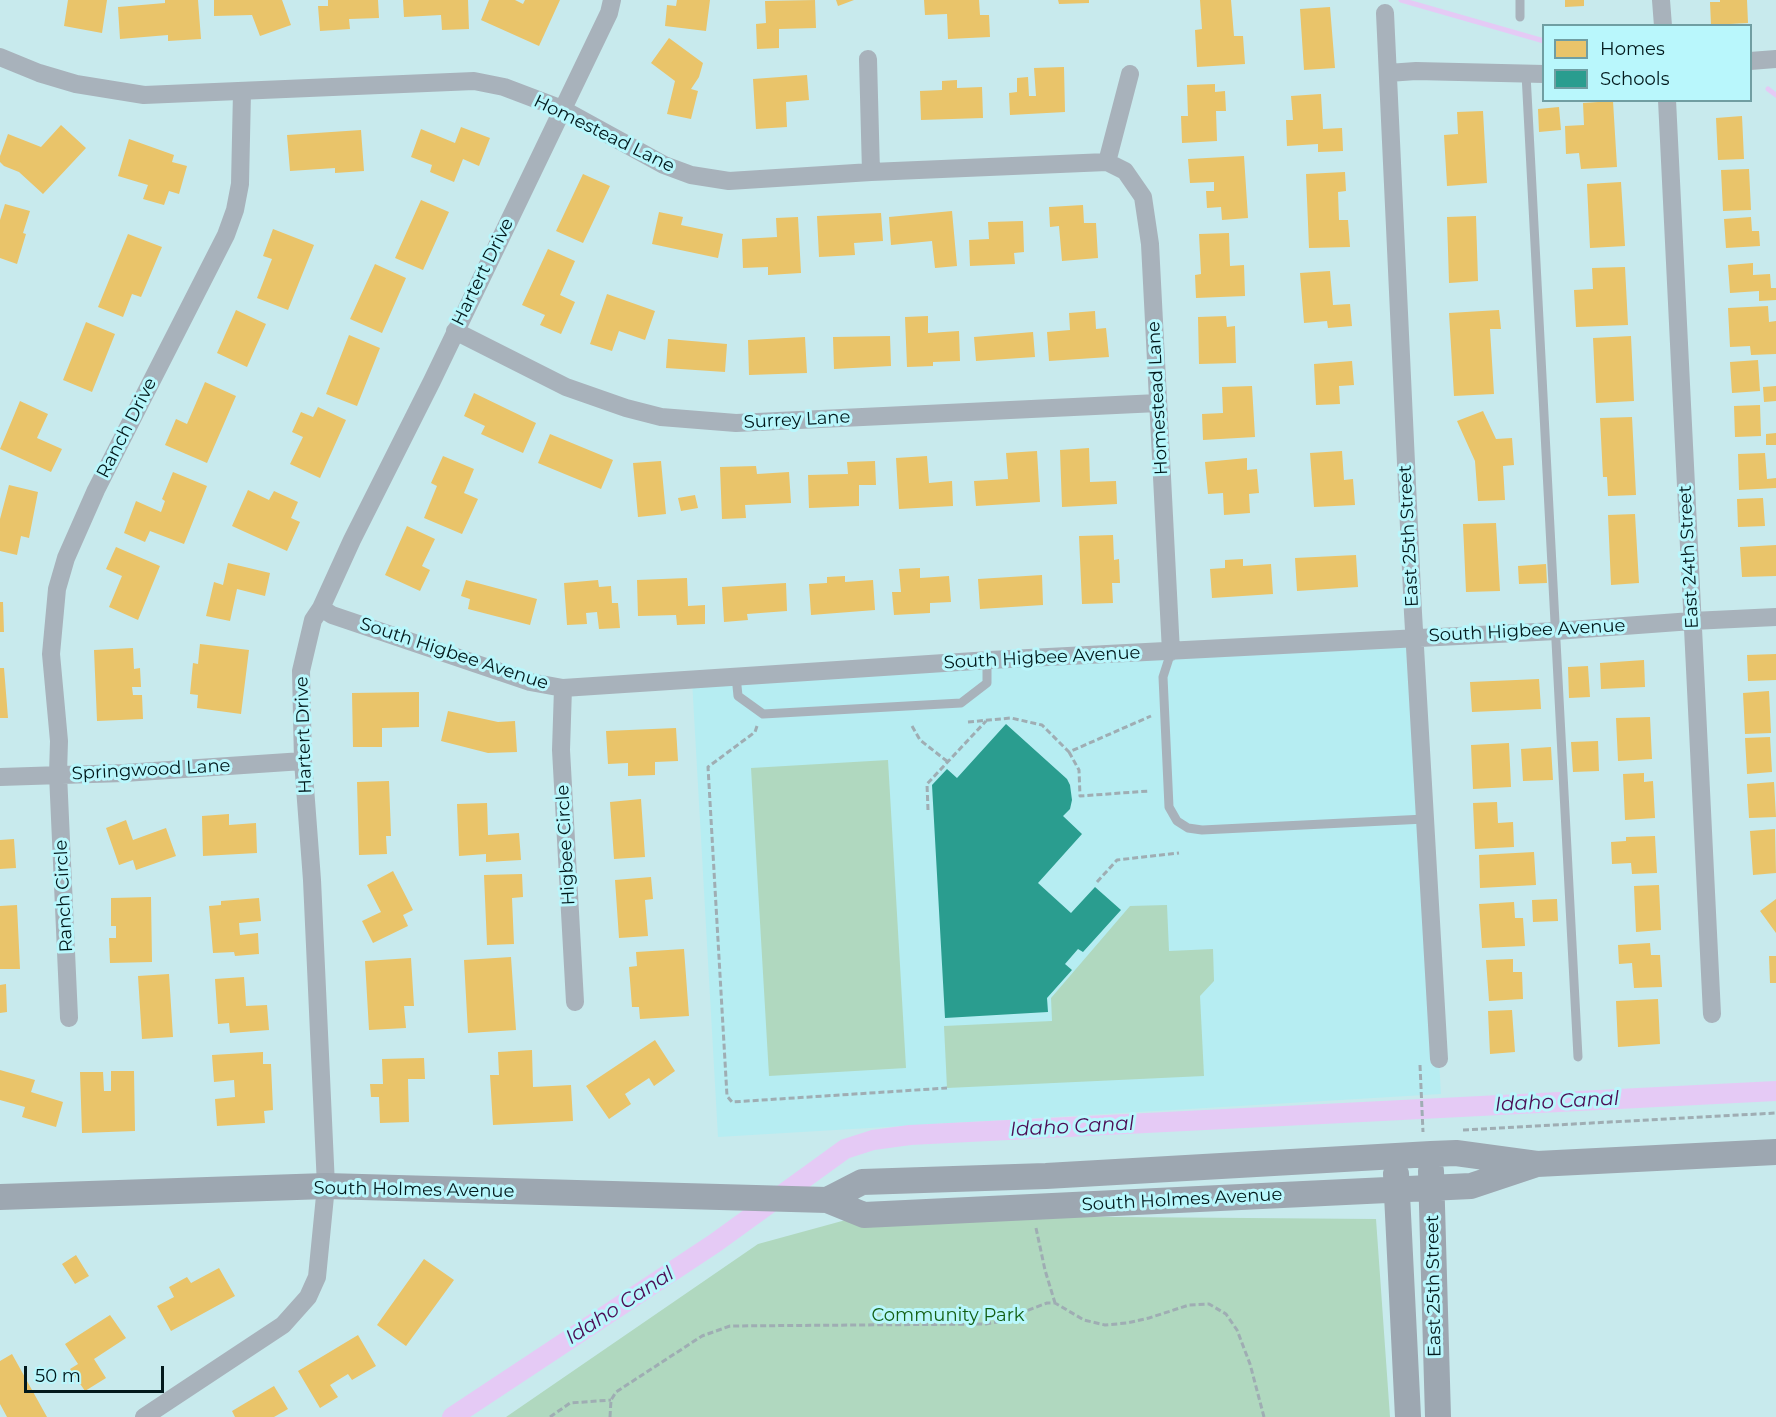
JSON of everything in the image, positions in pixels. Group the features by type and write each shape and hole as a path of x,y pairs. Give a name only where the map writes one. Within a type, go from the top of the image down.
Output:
{"main road":[{"name":"South Holmes Avenue","path":"827,1200 862,1182 1046,1176 1396,1156 1428,1137 1456,1153 1537,1164 1776,1152"},
{"name":"East 25th Street","path":"1428,1137 1432,1188 1438,1417"},
{"name":"East 25th Street","path":"1396,1156 1408,1417"},
{"name":"South Holmes Avenue","path":"0,1197 326,1186 827,1200 864,1215 1471,1186 1537,1164"}],"street":[{"name":"Hartert Drive","path":"144,1417 283,1325 308,1296 317,1277 326,1186 312,880 303,760 301,671 313,620 321,608 352,540 432,381 609,13 612,0"},
{"path":"1661,0 1662,24"},
{"name":"East 25th Street","path":"1385,13 1414,638 1439,1059"},
{"name":"Homestead Lane","path":"0,57 39,73 76,84 144,95 474,81 504,87 562,109 664,165 691,175 729,182 871,172 1107,162 1125,171 1143,197 1150,244 1171,652"},
{"path":"868,59 871,172"},
{"path":"1752,61 1776,59"},
{"path":"1388,73 1416,71 1535,74"},
{"path":"1107,162 1131,74"},
{"name":"Ranch Drive","path":"58,774 59,741 51,654 57,589 66,558 96,490 226,235 235,210 240,184 242,92"},
{"name":"East 24th Street","path":"1666,102 1712,1014"},
{"name":"Surrey Lane","path":"455,331 566,387 626,408 661,417 736,423 1158,403"},
{"name":"South Higbee Avenue","path":"321,608 346,619 530,682 564,688 987,661 1776,617"},
{"name":"Higbee Circle","path":"564,688 561,750 575,1002"},
{"name":"Springwood Lane","path":"0,777 124,774 303,760"},
{"name":"Ranch Circle","path":"58,774 69,1017"}],"lane":[{"path":"1520,0 1520,17"},
{"path":"1535,74 1556,631 1578,1057"},
{"path":"1171,652 1163,677 1169,807 1182,825 1202,830 1425,819"},
{"path":"736,676 738,696 763,714 961,703 987,683 987,661"}],"path":[{"path":"763,714 755,732 708,767 727,1096 732,1102 947,1088"},
{"path":"1069,752 1151,715"},
{"path":"968,722 1011,718 1042,725 1069,752 1079,770 1080,796 1149,791"},
{"path":"928,810 927,784 988,720"},
{"path":"912,726 920,740 948,762"},
{"path":"1097,882 1117,860 1179,853"},
{"path":"1420,1065 1428,1137"},
{"path":"1453,1131 1776,1113"},
{"path":"1032,1208 1045,1270 1055,1303"},
{"path":"610,1417 611,1400 616,1392 702,1336 730,1326 986,1324 997,1322 1032,1307 1055,1303 1084,1320 1105,1325 1138,1321 1189,1305 1209,1304 1226,1314 1237,1330 1250,1364 1264,1417"},
{"path":"550,1417 570,1403 611,1400"}],"shaded area":[{"path":"1414,638 1441,1094 718,1137 692,680"}],"green space":[{"path":"888,760 906,1068 769,1076 751,768"},
{"path":"1167,905 1169,951 1213,949 1214,981 1200,996 1204,1076 947,1088 944,1026 1052,1021 1051,998 1130,906"},
{"name":"Community Park","path":"864,1215 1376,1219 1390,1417 506,1417 758,1244"}],"building: Homes":[{"path":"68,0 107,0 102,33 64,26"},
{"path":"165,0 198,0 201,39 168,41 168,35 120,39 118,7 165,3"},
{"path":"214,0 282,0 291,25 260,36 252,15 214,16"},
{"path":"328,0 378,0 379,18 349,19 350,29 320,31 318,6 328,6"},
{"path":"403,0 468,0 469,29 442,30 441,15 404,17"},
{"path":"489,0 515,0 523,4 525,0 560,0 539,46 481,20"},
{"path":"677,0 710,0 706,31 665,26 667,5 676,6"},
{"path":"815,0 816,28 779,29 779,48 757,49 756,24 766,23 765,1"},
{"path":"836,0 854,0 838,6"},
{"path":"924,0 979,0 980,15 989,15 990,37 948,39 947,14 925,15"},
{"path":"1058,0 1089,0 1089,3 1059,4"},
{"path":"1200,0 1231,0 1234,36 1243,36 1245,64 1197,67 1195,30 1202,29"},
{"path":"1565,0 1584,0 1584,6 1565,7"},
{"path":"1720,0 1747,0 1748,23 1711,24 1710,2 1720,2"},
{"path":"1330,7 1335,68 1304,70 1300,9"},
{"path":"669,38 703,63 699,77 691,89 698,91 691,119 667,114 675,81 651,63"},
{"path":"1064,67 1065,112 1010,115 1009,93 1017,92 1017,78 1028,77 1029,96 1036,96 1034,68"},
{"path":"807,75 809,100 786,102 787,127 756,129 753,79"},
{"path":"957,80 957,88 982,87 983,118 921,120 920,91 942,90 942,81"},
{"path":"1215,84 1215,92 1225,91 1226,111 1216,111 1217,141 1182,143 1181,116 1188,116 1187,85"},
{"path":"1321,94 1323,129 1342,128 1343,151 1318,152 1318,144 1287,146 1286,120 1293,120 1291,96"},
{"path":"1613,102 1617,167 1581,169 1579,153 1566,154 1565,126 1584,125 1583,103"},
{"path":"1559,107 1561,130 1539,132 1538,109"},
{"path":"1483,111 1487,183 1447,186 1444,135 1458,134 1457,112"},
{"path":"1742,116 1744,159 1718,160 1716,118"},
{"path":"61,125 86,148 43,194 19,172 0,162 8,134 41,147"},
{"path":"461,127 490,138 479,166 463,159 454,182 430,172 432,165 411,157 421,129 455,143"},
{"path":"361,130 364,171 335,173 335,168 290,171 287,135"},
{"path":"129,139 174,155 172,162 187,166 179,194 169,191 164,205 143,199 148,185 118,176"},
{"path":"1244,156 1248,218 1222,220 1221,207 1207,208 1206,191 1214,191 1214,182 1190,183 1188,159"},
{"path":"1749,169 1751,210 1723,211 1721,170"},
{"path":"1345,172 1346,191 1338,192 1339,220 1348,220 1350,247 1309,248 1306,174"},
{"path":"583,174 610,186 583,243 556,231"},
{"path":"1621,182 1625,246 1590,248 1587,184"},
{"path":"421,200 449,212 423,270 395,258"},
{"path":"5,204 30,211 17,264 0,258 0,220"},
{"path":"1083,205 1084,223 1096,223 1098,258 1062,261 1059,226 1050,227 1049,207"},
{"path":"952,211 957,266 935,268 932,241 891,245 889,217"},
{"path":"659,212 683,217 681,225 723,234 718,258 652,244"},
{"path":"881,213 883,241 854,243 855,255 819,257 817,216"},
{"path":"1476,216 1478,281 1449,283 1447,217"},
{"path":"798,217 801,273 768,275 768,267 743,268 742,239 777,237 776,218"},
{"path":"1751,217 1752,231 1759,231 1760,246 1726,248 1724,219"},
{"path":"1023,221 1024,252 1014,253 1015,264 970,266 969,240 989,239 988,222"},
{"path":"273,229 314,245 288,310 257,298 272,259 263,256"},
{"path":"1229,233 1230,266 1244,265 1245,296 1196,298 1195,275 1201,274 1199,234"},
{"path":"128,234 162,247 141,297 132,294 123,317 98,307"},
{"path":"548,249 575,261 560,295 575,302 561,334 540,325 545,315 522,305"},
{"path":"1753,263 1753,275 1770,274 1771,288 1776,288 1776,300 1759,301 1759,291 1730,293 1728,265"},
{"path":"375,264 406,278 382,333 350,319"},
{"path":"1625,267 1628,325 1576,327 1574,290 1593,289 1592,268"},
{"path":"1330,271 1333,305 1350,304 1352,326 1328,328 1327,321 1304,323 1300,273"},
{"path":"607,294 655,311 645,340 619,331 612,351 590,344"},
{"path":"1768,306 1769,322 1776,321 1776,354 1751,355 1750,346 1730,347 1728,308"},
{"path":"236,310 266,324 247,367 217,353"},
{"path":"1499,310 1501,329 1490,329 1494,394 1454,396 1449,313"},
{"path":"1095,311 1096,329 1106,328 1109,357 1049,361 1047,332 1070,330 1069,313"},
{"path":"928,316 928,333 959,331 960,361 933,362 933,366 907,367 905,317"},
{"path":"1226,316 1227,327 1235,326 1236,363 1199,364 1198,317"},
{"path":"86,322 115,334 92,392 63,380"},
{"path":"1033,332 1035,357 976,361 974,337"},
{"path":"349,335 380,348 357,406 326,394"},
{"path":"890,336 891,366 834,369 833,337"},
{"path":"1631,336 1634,401 1596,403 1593,338"},
{"path":"805,337 807,373 749,375 748,340"},
{"path":"668,339 727,344 725,372 666,368"},
{"path":"1758,360 1760,391 1732,393 1730,362"},
{"path":"1352,361 1354,385 1339,386 1340,404 1316,405 1314,364"},
{"path":"205,382 236,396 207,463 165,445 176,419 187,424"},
{"path":"1252,386 1255,437 1203,440 1202,414 1223,413 1222,387"},
{"path":"1776,386 1776,401 1764,402 1763,387"},
{"path":"474,393 536,423 523,453 481,434 485,426 464,416"},
{"path":"20,401 48,414 37,438 62,449 51,472 0,449"},
{"path":"1760,405 1761,436 1735,437 1734,406"},
{"path":"318,407 346,420 320,478 290,464 303,437 292,432 301,412 313,417"},
{"path":"1483,411 1496,439 1512,438 1514,465 1503,466 1505,500 1478,501 1475,461 1457,421"},
{"path":"1632,417 1636,495 1608,496 1607,477 1603,477 1600,418"},
{"path":"1776,433 1776,445 1766,445 1766,434"},
{"path":"550,434 613,460 601,489 538,463"},
{"path":"1089,448 1090,482 1116,481 1117,504 1062,507 1060,450"},
{"path":"1037,451 1040,502 976,506 974,481 1008,479 1006,453"},
{"path":"1342,451 1344,480 1353,479 1355,505 1314,507 1310,453"},
{"path":"1765,453 1767,479 1776,478 1776,488 1739,490 1738,454"},
{"path":"443,456 474,469 464,493 478,499 462,534 424,518 437,486 431,483"},
{"path":"927,456 929,483 952,481 953,506 899,509 896,458"},
{"path":"1247,458 1247,470 1257,469 1259,493 1249,494 1250,513 1224,515 1223,493 1208,494 1205,462"},
{"path":"661,461 666,514 638,517 633,463"},
{"path":"875,461 876,485 859,485 859,506 809,508 808,475 848,474 847,462"},
{"path":"756,466 757,474 789,472 791,503 745,505 746,518 722,519 720,467"},
{"path":"173,472 207,486 184,544 150,531 145,542 124,533 136,501 161,512 165,501 162,499"},
{"path":"9,485 38,492 29,538 21,536 17,555 0,551 0,519"},
{"path":"248,490 269,500 274,491 298,502 291,518 300,522 287,551 232,526"},
{"path":"695,495 698,508 681,511 678,498"},
{"path":"1763,498 1765,526 1738,527 1737,499"},
{"path":"1635,514 1639,583 1611,585 1608,515"},
{"path":"1496,523 1500,591 1466,592 1463,524"},
{"path":"407,526 435,539 422,566 430,570 420,591 385,575"},
{"path":"1113,535 1114,560 1119,559 1120,583 1112,583 1113,603 1082,604 1079,536"},
{"path":"1776,545 1776,576 1742,577 1740,547"},
{"path":"116,547 160,566 138,620 109,607 122,576 106,569"},
{"path":"1356,555 1358,587 1297,591 1295,558"},
{"path":"1243,559 1243,566 1271,564 1273,594 1212,598 1210,569 1225,568 1225,560"},
{"path":"228,563 270,573 265,596 237,589 230,621 206,616 214,582 223,585"},
{"path":"1546,564 1547,583 1519,584 1518,566"},
{"path":"920,568 920,578 949,576 951,602 930,603 930,613 894,615 892,592 901,592 899,569"},
{"path":"1042,575 1043,605 980,609 978,579"},
{"path":"845,576 845,582 873,580 875,610 811,615 809,584 827,583 827,577"},
{"path":"687,578 688,606 705,605 705,624 677,625 676,615 638,616 637,580"},
{"path":"466,580 537,599 530,625 468,609 470,599 461,596"},
{"path":"598,580 599,587 611,586 612,603 618,603 620,628 599,629 597,612 586,613 587,624 567,625 564,583"},
{"path":"786,583 787,611 747,614 748,620 724,622 722,587"},
{"path":"0,602 3,602 4,632 0,632"},
{"path":"200,644 249,650 241,714 197,708 198,695 190,694 193,663 198,664"},
{"path":"133,648 134,669 140,668 141,687 132,687 133,695 142,695 143,719 97,721 94,650"},
{"path":"1776,654 1776,680 1748,681 1747,655"},
{"path":"1644,660 1645,687 1601,689 1600,663"},
{"path":"1588,666 1590,697 1569,698 1568,667"},
{"path":"0,668 4,668 8,718 0,718"},
{"path":"1539,679 1541,709 1472,712 1470,682"},
{"path":"1769,691 1771,733 1745,734 1743,693"},
{"path":"419,692 419,727 382,728 382,747 353,747 352,693"},
{"path":"448,711 498,722 515,721 517,752 488,753 441,741"},
{"path":"1650,717 1652,759 1618,761 1616,718"},
{"path":"676,728 678,761 655,762 655,775 628,776 628,763 608,764 606,731"},
{"path":"1770,737 1772,772 1747,774 1745,738"},
{"path":"1598,741 1599,771 1573,772 1571,742"},
{"path":"1509,743 1511,787 1473,789 1471,745"},
{"path":"1551,747 1553,780 1523,781 1521,749"},
{"path":"1644,773 1644,782 1653,781 1655,818 1625,820 1623,774"},
{"path":"389,781 391,836 386,836 387,854 359,855 357,782"},
{"path":"1774,782 1776,817 1749,818 1747,784"},
{"path":"641,799 645,857 614,859 610,802"},
{"path":"1497,802 1498,823 1513,822 1514,847 1475,849 1473,803"},
{"path":"487,803 488,835 519,833 521,860 486,862 486,854 459,856 457,804"},
{"path":"229,814 229,825 256,823 257,853 203,856 202,816"},
{"path":"126,820 133,840 166,828 176,856 136,870 133,860 119,865 106,828"},
{"path":"1775,829 1776,873 1753,875 1750,831"},
{"path":"1655,836 1657,873 1632,874 1631,863 1612,864 1611,842 1626,841 1626,837"},
{"path":"14,839 16,868 0,869 0,840"},
{"path":"1534,852 1536,885 1480,888 1479,855"},
{"path":"393,871 413,910 403,915 408,926 373,943 362,921 381,912 367,885"},
{"path":"522,874 523,897 512,898 514,944 487,945 484,875"},
{"path":"651,877 653,899 645,900 648,936 619,938 615,880"},
{"path":"1659,885 1661,930 1636,932 1634,886"},
{"path":"151,897 152,962 110,963 109,938 116,938 116,926 111,926 111,898"},
{"path":"259,898 261,921 239,923 240,935 258,933 259,954 235,956 234,952 213,953 209,906 221,905 221,901"},
{"path":"1557,899 1558,921 1533,922 1532,900"},
{"path":"1776,899 1776,933 1760,911"},
{"path":"1514,902 1515,918 1523,918 1525,946 1482,948 1479,904"},
{"path":"17,905 20,969 0,969 0,906"},
{"path":"1650,943 1651,955 1660,955 1662,987 1634,988 1632,963 1619,964 1618,945"},
{"path":"684,949 689,1016 640,1019 639,1007 632,1007 629,967 637,966 636,952"},
{"path":"1769,956 1776,956 1776,983 1770,983"},
{"path":"511,957 516,1030 468,1033 464,960"},
{"path":"411,958 414,1006 404,1006 406,1028 369,1030 365,961"},
{"path":"1513,959 1513,972 1522,972 1523,999 1489,1001 1486,960"},
{"path":"169,974 173,1037 142,1039 138,976"},
{"path":"244,977 246,1006 267,1005 269,1030 230,1033 229,1023 218,1024 215,979"},
{"path":"6,984 7,1012 0,1013 0,985"},
{"path":"1658,999 1660,1044 1618,1047 1616,1001"},
{"path":"1512,1010 1515,1052 1490,1054 1488,1011"},
{"path":"655,1040 675,1071 654,1086 649,1078 625,1094 631,1104 609,1119 586,1086"},
{"path":"532,1050 533,1087 571,1085 573,1121 493,1125 490,1075 499,1075 498,1052"},
{"path":"263,1052 263,1064 271,1064 273,1110 264,1111 265,1123 217,1126 215,1099 235,1097 234,1080 214,1082 212,1055"},
{"path":"424,1058 425,1079 408,1079 409,1122 380,1123 379,1097 371,1097 370,1084 383,1084 382,1059"},
{"path":"0,1070 35,1080 31,1092 63,1102 56,1127 22,1117 25,1107 0,1100"},
{"path":"111,1071 134,1071 135,1131 82,1133 80,1072 103,1072 104,1091 111,1091"},
{"path":"76,1255 89,1276 75,1284 62,1264"},
{"path":"424,1259 454,1280 406,1346 377,1325"},
{"path":"219,1268 235,1296 171,1331 157,1306 174,1297 169,1287 187,1277 191,1283"},
{"path":"110,1315 126,1338 94,1359 106,1378 85,1391 70,1369 78,1364 65,1344"},
{"path":"358,1335 376,1366 352,1380 348,1374 330,1385 338,1397 320,1408 298,1371"},
{"path":"12,1354 47,1417 7,1417 0,1404 0,1361"},
{"path":"274,1386 288,1409 274,1417 235,1417 232,1411"}],"building: Schools":[{"path":"1006,724 1067,779 1072,800 1070,809 1063,816 1082,834 1038,883 1071,913 1095,887 1121,910 1083,952 1078,949 1065,964 1072,970 1047,998 1048,1012 945,1018 932,785 947,769 957,778"}],"waterway":[{"path":"1401,0 1542,40"},
{"path":"1768,89 1776,95"},
{"name":"Idaho Canal","path":"452,1417 715,1243 845,1149 873,1140 910,1135 1776,1091"}]}
